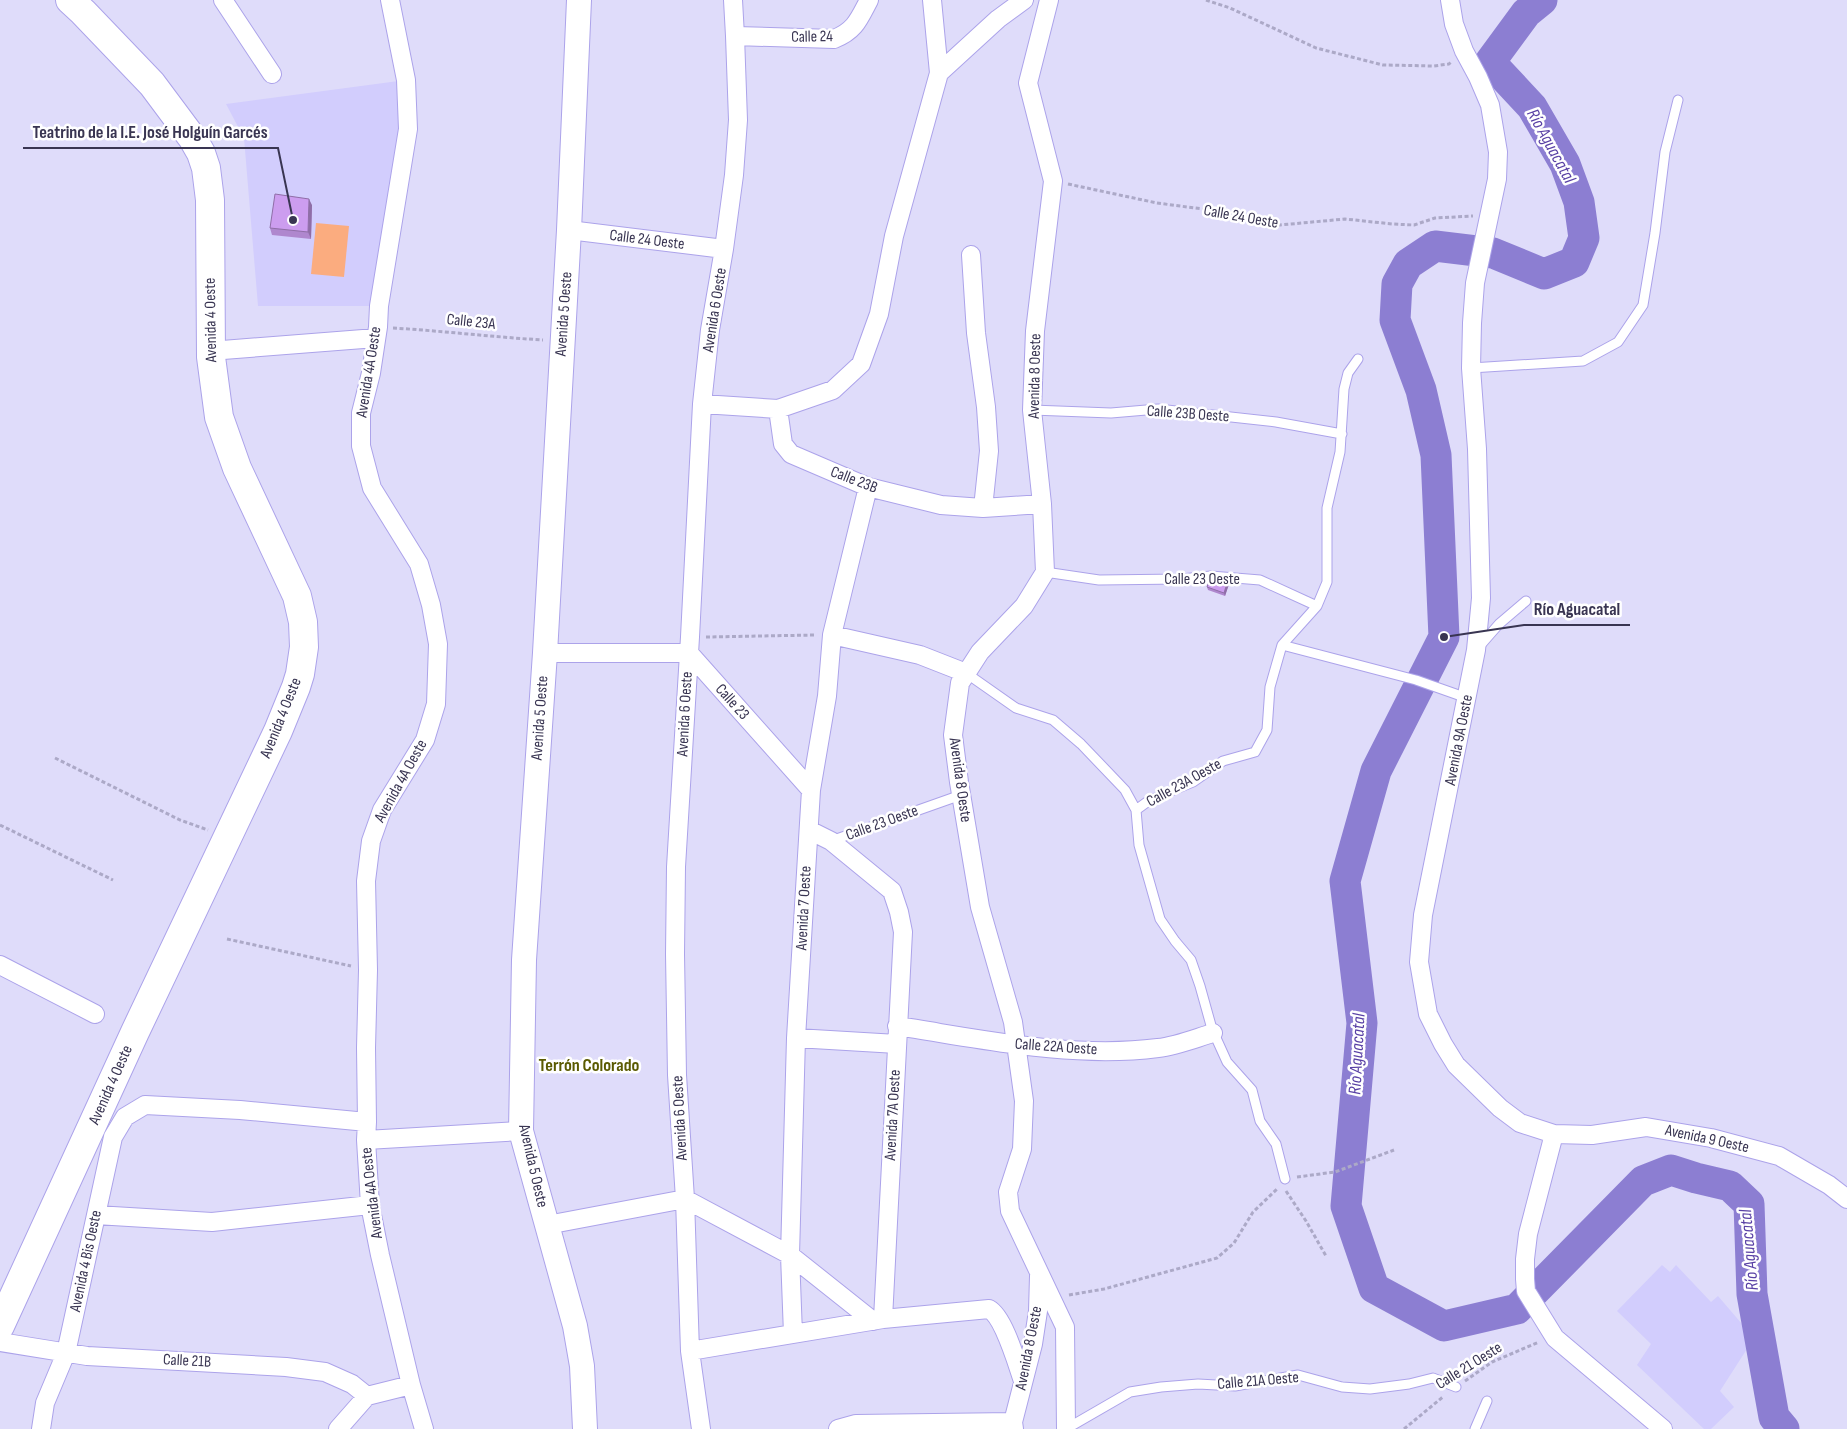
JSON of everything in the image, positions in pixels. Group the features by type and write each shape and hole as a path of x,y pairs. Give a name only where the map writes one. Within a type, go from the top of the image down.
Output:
{"main road":[{"name":"Avenida 4 Oeste","path":"0,1326 135,1032 278,730 296,687 303,660 305,635 297,596 237,468 226,439 216,401 210,351 210,200 206,168 201,154 182,123 152,84 70,0"}],"street":[{"path":"223,0 272,74"},
{"name":"Avenida 4A Oeste","path":"390,0 406,80 408,129 379,306 371,373 361,412 361,446 372,488 419,564 431,605 438,644 436,704 425,740 382,810 371,841 366,881 368,970 366,1140 370,1205 380,1255 411,1385 424,1429"},
{"name":"Avenida 5 Oeste","path":"579,0 569,230 545,653 524,960 521,1132 574,1326 582,1366 585,1429"},
{"name":"Avenida 6 Oeste","path":"701,1429 690,1351 685,1198 677,1075 674,954 676,867 702,404 710,330 734,176 738,120 733,0"},
{"name":"Calle 24","path":"736,36 834,39 846,34 858,22 869,0"},
{"path":"702,404 778,408 833,390 861,364 878,314 894,236 939,73 932,0"},
{"path":"939,73 998,18 1024,0"},
{"name":"Avenida 8 Oeste","path":"1014,1426 1033,1344 1038,1311 1040,1273 1010,1211 1008,1192 1022,1149 1024,1101 1013,1022 980,906 953,735 960,683 980,652 1024,606 1045,572 1042,504 1032,410 1035,331 1053,181 1028,83 1049,0"},
{"path":"1450,0 1454,24 1464,51 1478,76 1490,105 1498,152 1497,178 1490,215"},
{"name":"Avenida 9A Oeste","path":"1490,215 1475,284 1471,368 1477,449 1481,598 1476,650 1463,697 1423,915 1419,962 1428,1014 1456,1065 1500,1108 1520,1123 1554,1134"},
{"name":"Calle 24 Oeste","path":"569,230 724,249"},
{"path":"971,255 976,333 986,407 989,451 983,508"},
{"path":"210,351 377,332"},
{"name":"Calle 23B","path":"778,408 783,444 791,454 868,487 941,505 983,508 1042,504"},
{"name":"Avenida 7 Oeste","path":"792,1334 790,1255 796,1038 811,790 827,696 832,634 868,487"},
{"path":"832,634 920,655 966,673"},
{"path":"545,653 689,645"},
{"name":"Calle 23","path":"689,645 811,790"},
{"name":"Avenida 7A Oeste","path":"809,830 831,841 892,891 903,932 878,1320"},
{"path":"0,965 95,1014"},
{"name":"Calle 22A Oeste","path":"897,1026 1071,1050 1131,1051 1161,1048 1213,1033"},
{"path":"796,1038 897,1044"},
{"name":"Avenida 4 Bis Oeste","path":"41,1429 45,1403 66,1353 113,1137 125,1117 145,1105 240,1110 367,1122"},
{"name":"Avenida 9 Oeste","path":"1554,1134 1592,1135 1646,1127 1711,1138 1779,1156 1829,1185 1847,1199"},
{"path":"366,1140 521,1132"},
{"path":"1554,1134 1528,1234 1524,1278 1526,1290 1551,1332 1663,1429"},
{"path":"547,1225 685,1198 790,1255 878,1320"},
{"path":"96,1215 212,1222 370,1205"},
{"path":"1040,1273 1065,1327 1066,1429"},
{"path":"690,1351 878,1320 989,1309 995,1312 1008,1337 1023,1381"},
{"name":"Calle 21B","path":"0,1342 87,1356 286,1367 325,1372 352,1384 367,1396"},
{"path":"338,1429 367,1396 411,1385"},
{"path":"838,1429 856,1424 1014,1426"}],"lane":[{"path":"1471,368 1583,361 1618,342 1643,305 1655,233 1665,152 1678,100"},
{"path":"1358,359 1348,373 1344,388 1340,452 1327,508 1327,582 1317,606 1282,645 1416,680 1463,697"},
{"name":"Calle 23B Oeste","path":"1032,410 1111,413 1158,409 1276,422 1342,434"},
{"name":"Calle 23 Oeste","path":"1045,572 1100,580 1181,579 1212,576 1260,580 1317,606"},
{"path":"1476,650 1499,624 1526,601"},
{"name":"Calle 23A Oeste","path":"966,673 1016,708 1054,720 1081,744 1125,790 1136,810 1163,794 1194,782 1223,761 1255,752 1267,730 1270,687 1282,645"},
{"name":"Calle 23 Oeste","path":"831,841 961,795"},
{"path":"1136,810 1139,845 1160,919 1191,960 1213,1033 1227,1062 1252,1090 1260,1121 1276,1144 1285,1179"},
{"name":"Calle 21A Oeste","path":"1066,1429 1130,1392 1160,1387 1198,1384 1234,1386 1298,1375 1342,1387 1370,1389 1409,1384 1434,1378 1456,1387"},
{"path":"1475,1429 1487,1401"}],"path":[{"path":"1206,0 1238,12 1316,48 1383,65 1434,66 1448,64 1464,51"},
{"name":"Calle 24 Oeste","path":"1053,181 1158,203 1241,214 1258,222 1280,225 1345,219 1414,225 1436,218 1490,215"},
{"name":"Calle 23A","path":"377,332 445,331 475,336 562,341"},
{"path":"689,645 832,634"},
{"path":"55,758 180,820 228,838"},
{"path":"0,825 113,880"},
{"path":"227,939 368,970"},
{"path":"1285,1179 1334,1172 1394,1150"},
{"path":"1051,1298 1104,1289 1217,1258 1234,1243 1253,1212 1281,1185 1306,1221 1326,1256"},
{"name":"Calle 21 Oeste","path":"1404,1429 1426,1409 1492,1362 1543,1341 1551,1332"}],"shaded area":[{"path":"406,80 379,306 258,306 244,138 226,104"},
{"path":"316,223 349,226 344,277 311,274"},
{"path":"1662,1265 1670,1272 1676,1265 1711,1302 1718,1296 1754,1338 1720,1391 1734,1407 1711,1429 1704,1429 1637,1365 1651,1344 1617,1311"}],"building":[{"path":"275,194 309,199 308,232 270,228"},
{"path":"1210,579 1228,580 1224,593 1207,587"}],"waterway":[{"name":"Río Aguacatal","path":"1542,0 1526,13 1490,62 1532,107 1565,164 1579,202 1584,238 1574,262 1544,274 1493,253 1435,246 1408,264 1397,284 1395,320 1421,390 1436,455 1444,637 1376,771 1345,881 1362,1023 1346,1206 1374,1288 1444,1326 1517,1309 1643,1181 1671,1170 1730,1186 1749,1204 1752,1294 1774,1417 1784,1429"}],"place":[{"name":"Teatrino de la I.E. José Holguín Garcés","path":"293,220"},
{"name":"Río Aguacatal","path":"1444,637"}],"district":[{"name":"Terrón Colorado","path":"589,1065"}]}
